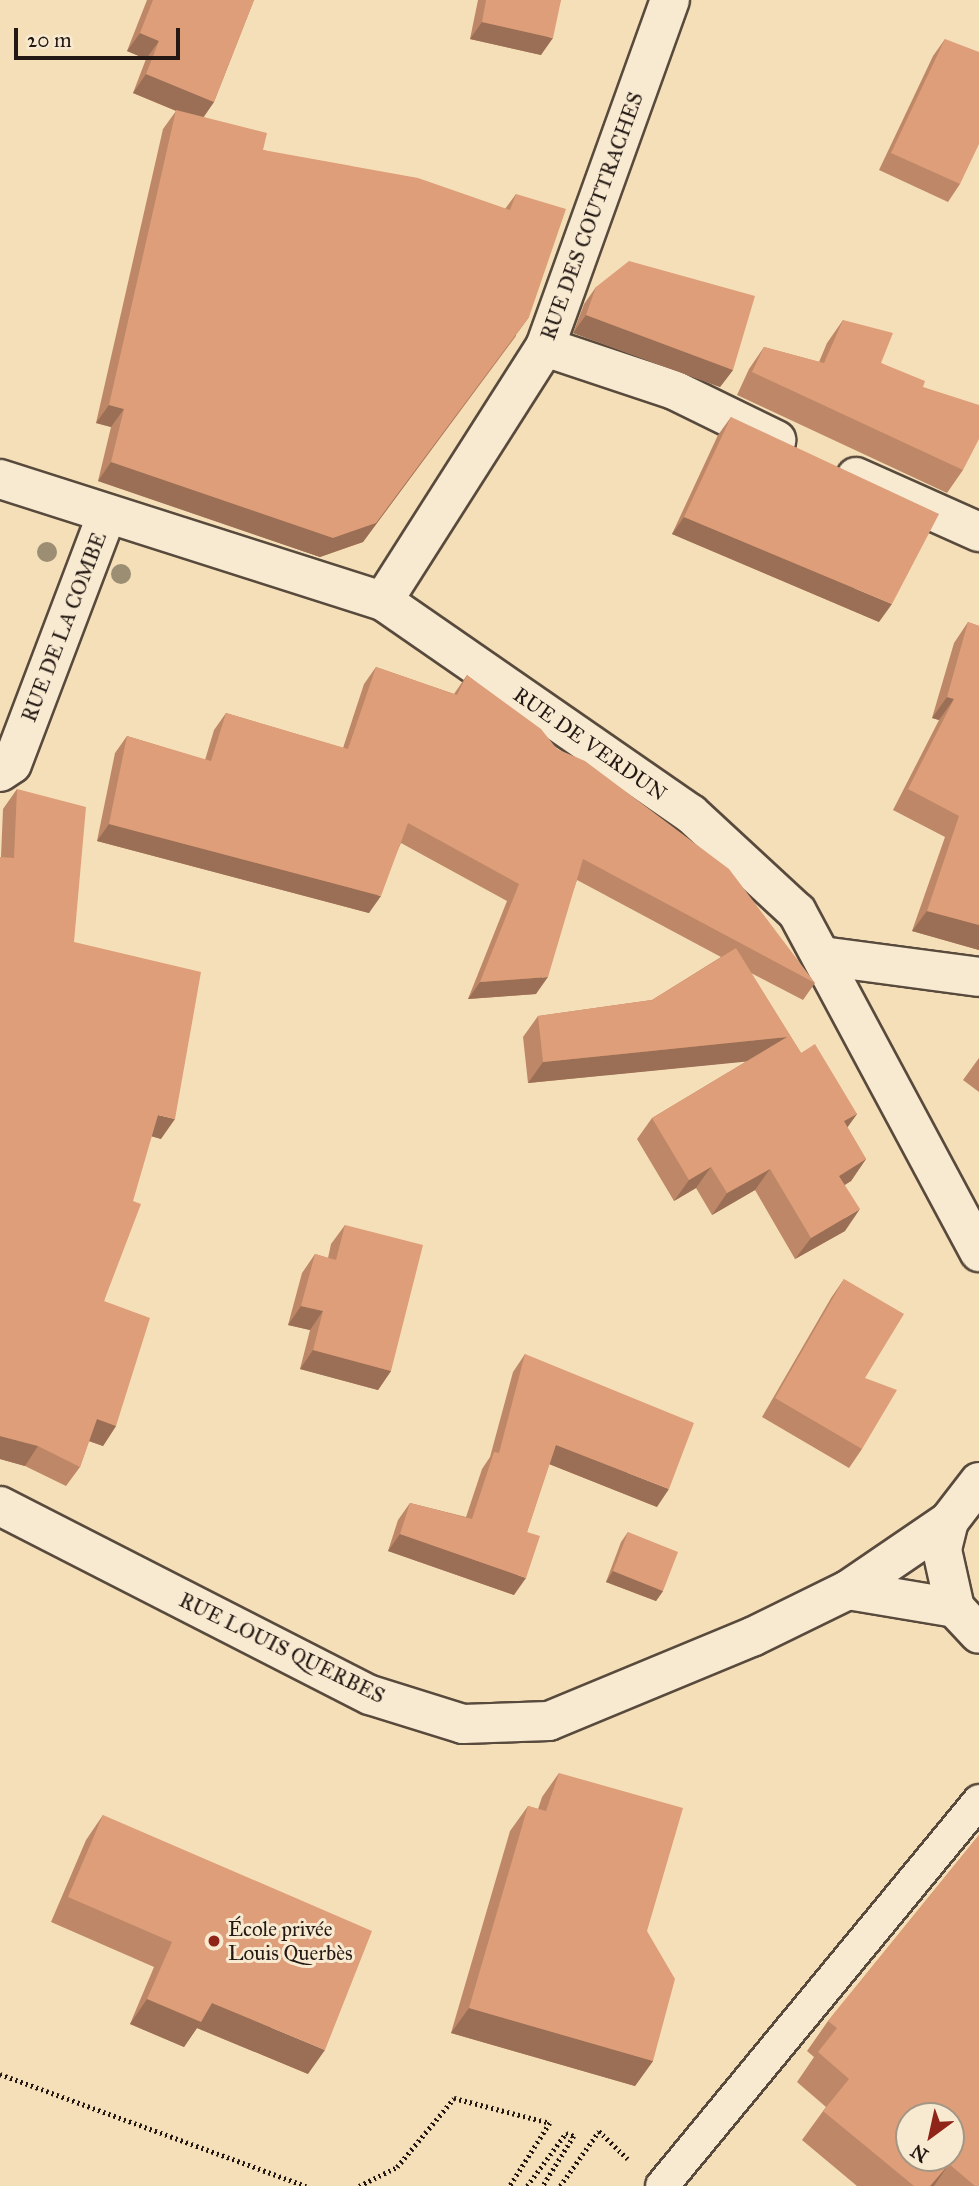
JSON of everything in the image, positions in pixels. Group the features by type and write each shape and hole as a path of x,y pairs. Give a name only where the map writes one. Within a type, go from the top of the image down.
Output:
{"street":[{"name":"RUE DES COUTTRACHES","path":"383,601 545,347 670,0"},
{"path":"545,347 674,390 820,461 979,532"},
{"name":"RUE DE VERDUN","path":"0,479 106,516 383,601 691,814 797,912 979,1252"},
{"name":"RUE DE LA COMBE","path":"0,772 12,764 106,516"},
{"path":"822,956 979,977"},
{"path":"967,1621 942,1550 949,1521 979,1482"},
{"name":"RUE LOUIS QUERBES","path":"0,1506 370,1695 463,1724 549,1721 848,1590 949,1521"},
{"path":"848,1590 967,1621"}],"lane":[{"path":"668,2176 979,1801"}],"path":[{"path":"0,2074 306,2186"},
{"path":"359,2186 397,2167 454,2098 550,2123 510,2186"},
{"path":"560,2186 599,2131 668,2176"},
{"path":"527,2186 566,2133 574,2136 542,2186"}],"building":[{"path":"153,0 254,0 214,102 146,74 159,41 140,33"},
{"path":"486,0 561,0 553,38 482,22"},
{"path":"945,39 979,52 979,144 960,184 891,153"},
{"path":"176,110 267,133 263,150 418,178 510,210 516,194 566,209 529,317 376,523 333,538 111,462 124,409 109,405"},
{"path":"629,261 755,296 733,370 586,315 596,287"},
{"path":"843,320 893,333 881,363 925,381 923,387 979,405 979,439 963,470 752,372 764,347 824,363"},
{"path":"731,417 939,514 892,604 684,517"},
{"path":"968,622 979,626 979,925 927,911 959,816 908,789 954,699 947,697"},
{"path":"376,667 457,695 467,675 541,729 557,749 585,761 729,869 815,983 583,859 548,977 480,982 519,884 408,823 381,896 109,824 127,736 211,761 226,713 348,749"},
{"path":"17,789 86,807 74,942 201,972 175,1119 158,1115 133,1201 141,1204 104,1301 150,1318 116,1426 97,1419 80,1467 38,1446 0,1436 0,857 14,858"},
{"path":"736,948 801,1053 815,1044 857,1114 844,1121 866,1159 839,1176 860,1209 811,1238 770,1169 727,1193 711,1167 689,1180 652,1118 787,1037 543,1062 538,1016 652,1000"},
{"path":"345,1225 423,1245 391,1371 313,1350 323,1311 301,1306 315,1254 336,1260"},
{"path":"844,1279 904,1314 865,1378 897,1390 862,1449 775,1398"},
{"path":"525,1354 694,1423 669,1489 556,1445 527,1532 540,1536 526,1578 400,1534 410,1503 472,1519 494,1452 499,1453"},
{"path":"628,1532 678,1552 663,1591 613,1571"},
{"path":"559,1773 683,1808 647,1931 675,1979 653,2061 469,2008 528,1806 546,1811"},
{"path":"103,1815 372,1931 325,2050 212,2003 201,2022 147,1999 172,1942 68,1897"},
{"path":"979,1835 979,2186 975,2186 958,2172 965,2172 965,2102 895,2102 895,2170 823,2111 849,2079 818,2052 837,2028 828,2021"},
{"path":"897,2172 942,2172 930,2186 914,2186"}],"place":[{"name":"École privée Louis Querbès","path":"214,1941"}]}
